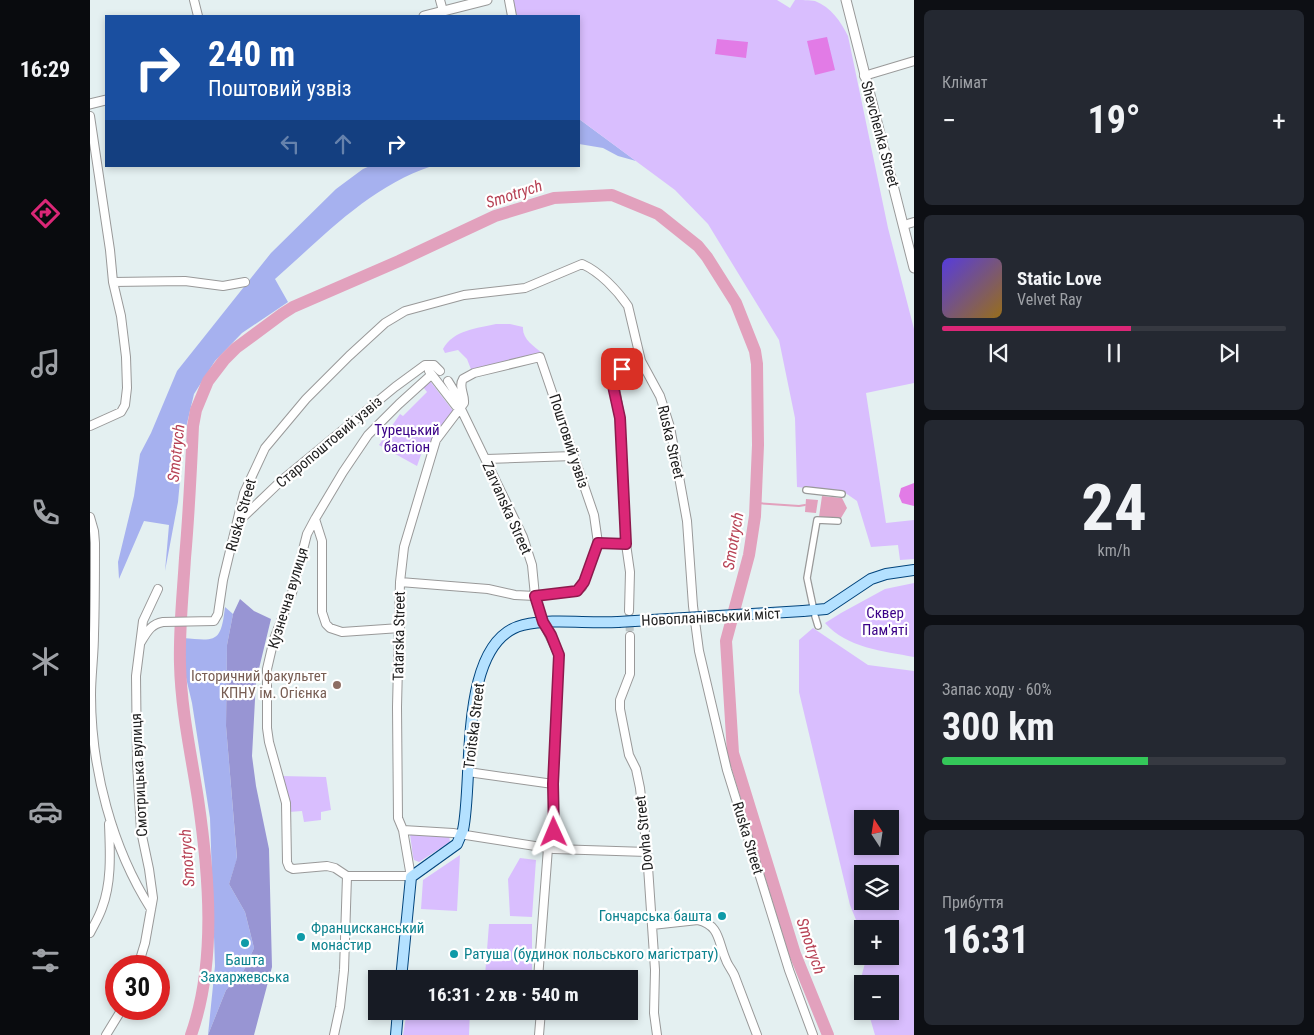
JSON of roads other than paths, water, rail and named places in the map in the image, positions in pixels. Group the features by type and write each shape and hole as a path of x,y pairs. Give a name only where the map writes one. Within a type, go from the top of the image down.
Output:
{"main road":[{"name":"Новопланівський міст","path":"543,622 618,622 811,613 826,609 871,579 886,574 914,570"},
{"name":"Troitska Street","path":"461,835 464,824 472,713 480,676 489,652 503,634 521,626 543,622"},
{"path":"402,970 411,878 456,844 461,835"},
{"path":"396,1035 397,1020"}],"street":[{"path":"194,0 198,15"},
{"path":"440,0 443,11"},
{"path":"428,15 486,0"},
{"path":"509,0 512,15"},
{"name":"Shevchenka Street","path":"846,0 914,268"},
{"path":"864,76 914,61"},
{"path":"90,104 105,100"},
{"path":"90,116 113,282 124,340 126,400 121,412 90,426"},
{"path":"904,224 914,222"},
{"name":"Ruska Street","path":"141,642 150,628 156,623 214,621 218,614 222,580 244,493 265,448 326,378 372,335 395,316 405,311 464,295 525,288 582,264 592,268 623,298 628,306 641,361 660,396 670,427 687,521 697,639 704,680 727,770 789,970 813,1035"},
{"path":"113,282 185,282 216,286 245,282"},
{"name":"Поштовий узвіз","path":"460,407 465,400 460,385 463,379 474,373 540,357 594,516 598,543 582,587 577,591 535,596"},
{"path":"629,611 630,572 626,544 620,418 614,381 617,373 622,369 641,361"},
{"path":"440,371 434,365 425,366 456,406 460,407"},
{"name":"Старопоштовий узвіз","path":"237,524 282,480 395,387 425,366"},
{"name":"Кузнечна вулиця","path":"346,876 335,868 327,866 293,869 288,867 286,803 267,728 267,677 270,652 278,626 292,593 307,534 315,519 368,435 431,375"},
{"name":"Zarvanska Street","path":"448,381 461,402 460,407 524,537 532,565 535,596 543,622 551,635 559,655 551,848 539,970"},
{"name":"Tatarska Street","path":"411,878 403,830 398,818 400,582 404,547 436,440 460,407"},
{"path":"486,459 573,456"},
{"path":"806,490 842,494"},
{"path":"90,517 95,543 91,696 95,756 108,814 119,847 136,884 151,909"},
{"path":"315,519 322,540 322,612 326,624 330,628 342,632 400,628"},
{"path":"818,626 811,613 808,578 817,520 838,521"},
{"path":"598,543 626,544"},
{"path":"400,582 488,589 515,595 535,596"},
{"name":"Смотрицька вулиця","path":"141,955 153,898 141,831 136,699 143,622 158,589"},
{"name":"Dovha Street","path":"630,636 631,666 630,674 620,700 621,716 629,755 636,769 640,788 652,924 654,1014 657,1035"},
{"path":"468,772 553,784"},
{"path":"90,933 102,908 107,889 110,854 108,814"},
{"path":"403,830 461,835 551,848 647,852"},
{"path":"334,1035 340,1007 344,970 346,876 405,876 411,878"},
{"path":"652,924 698,920 713,927 726,962 732,968 736,977 757,1035"},
{"path":"106,1035 115,1020"},
{"path":"539,1035 540,1020"}],"waterway":[{"name":"Smotrych","path":"191,1035 205,978 208,918 202,828 182,698 180,637 193,426 196,410 208,381 236,348 293,307 399,261 495,216 554,198 612,195 658,214 698,246 736,303 755,351 757,364 758,445 755,516 749,555 726,641 733,753 795,954 828,1035"},
{"path":"756,503 805,505"}],"tunnel":[{"path":"629,611 630,636"}],"place":[{"name":"Історичний факультет КПНУ ім. Огієнка","path":"337,685"},
{"name":"Гончарська башта","path":"722,916"},
{"name":"Францисканський монастир","path":"301,937"},
{"name":"Башта Захаржевська","path":"245,943"},
{"name":"Ратуша (будинок польського магістрату)","path":"454,954"}],"park label":[{"name":"Турецький бастіон","path":"407,438"},
{"name":"Сквер Пам'яті","path":"885,622"}]}
